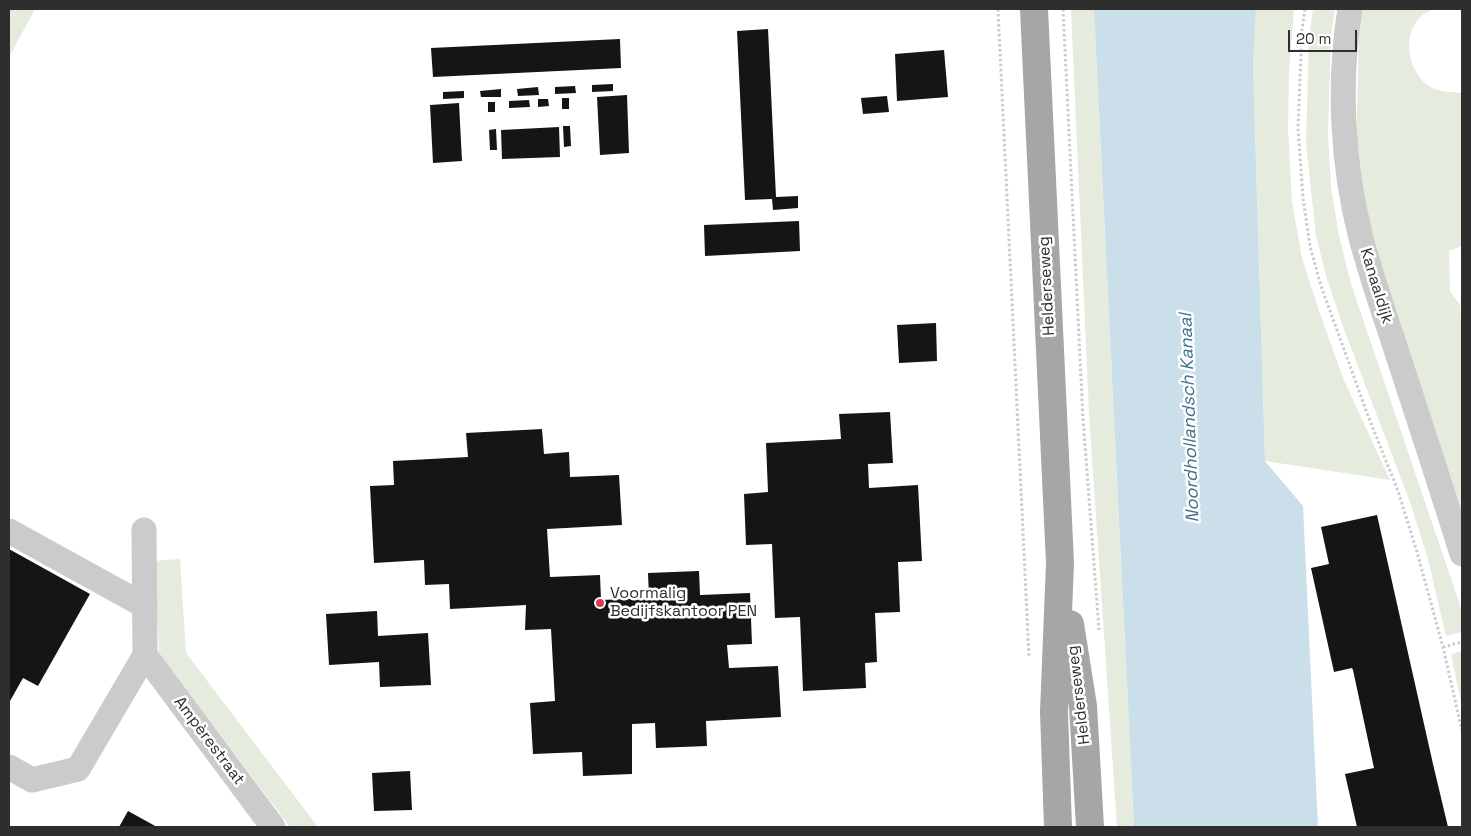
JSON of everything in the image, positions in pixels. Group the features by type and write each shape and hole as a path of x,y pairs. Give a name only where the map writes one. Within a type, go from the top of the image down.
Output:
{"main road":[{"name":"Helderseweg","path":"1034,9 1060,563 1054,712 1058,827"},
{"name":"Helderseweg","path":"1060,563 1082,706 1090,827"}],"street":[{"name":"Kanaaldijk","path":"1350,9 1345,48 1343,102 1347,156 1359,228 1374,285 1462,554"},
{"path":"9,767 32,780 78,769 145,655 144,530"},
{"path":"9,531 145,606"},
{"name":"Ampèrestraat","path":"145,655 273,827"}],"path":[{"path":"998,9 1029,663"},
{"path":"1063,9 1083,420 1099,638"},
{"path":"1305,9 1302,29 1298,129 1303,198 1310,246 1321,286 1367,413 1398,491 1443,647 1462,731"},
{"path":"1443,647 1462,642"}],"shaded area":[{"path":"9,9 35,9 9,57"},
{"path":"1071,9 1094,9 1134,827 1117,827 1089,413"},
{"path":"1256,9 1294,9 1289,72 1288,129 1292,202 1302,258 1343,378 1390,480 1265,461 1253,65"},
{"path":"1313,9 1335,9 1331,35 1328,134 1331,187 1339,236 1351,284 1462,611 1462,632 1446,636 1428,559 1410,502 1342,324 1327,279 1316,236 1306,143 1309,37"},
{"path":"1361,9 1435,9 1424,14 1416,21 1409,41 1412,63 1423,81 1432,88 1462,93 1462,246 1449,251 1450,291 1460,305 1462,341 1462,512 1370,236 1356,145"},
{"path":"180,559 186,653 318,827 290,827 159,654 154,561"},
{"path":"1462,651 1462,707 1451,654"}],"water":[{"name":"Noordhollandsch Kanaal","path":"1094,9 1256,9 1253,65 1265,461 1303,506 1318,827 1134,827"}],"building":[{"path":"768,29 776,197 798,196 798,208 773,210 772,199 745,200 737,31"},
{"path":"620,39 621,68 433,77 431,48"},
{"path":"944,50 948,97 897,101 895,54"},
{"path":"613,84 613,91 592,92 592,85"},
{"path":"575,86 576,93 555,94 555,87"},
{"path":"538,87 539,95 518,96 517,89"},
{"path":"501,89 501,97 481,97 480,91"},
{"path":"464,91 464,98 443,99 443,92"},
{"path":"627,95 629,153 600,155 597,97"},
{"path":"887,96 889,112 863,114 861,98"},
{"path":"562,98 569,98 569,109 562,109"},
{"path":"538,99 548,99 549,106 538,107"},
{"path":"529,100 530,107 509,108 509,101"},
{"path":"488,102 495,102 495,112 488,112"},
{"path":"459,103 462,161 433,163 430,105"},
{"path":"563,126 570,126 571,146 564,147"},
{"path":"559,127 560,157 502,159 501,130"},
{"path":"496,129 497,150 490,150 489,130"},
{"path":"799,221 800,251 705,256 704,225"},
{"path":"936,323 937,361 899,363 897,325"},
{"path":"890,412 893,463 868,464 869,488 918,485 922,561 898,562 900,612 875,613 877,662 865,663 866,688 803,691 800,617 775,618 772,544 746,545 744,494 768,492 766,443 841,439 839,414"},
{"name":"Voormalig Bedijfskantoor PEN","path":"542,429 544,454 569,452 570,477 619,475 622,525 547,529 550,577 600,575 601,600 649,598 648,573 699,571 700,595 750,593 752,644 727,645 729,668 778,666 781,717 706,721 707,746 656,748 655,723 632,724 632,774 583,776 582,752 533,754 530,703 555,701 551,629 525,630 526,605 450,609 449,584 425,585 424,560 374,563 370,486 394,485 393,461 468,457 466,433"},
{"path":"1377,515 1448,827 1357,827 1345,774 1374,768 1353,670 1352,668 1334,672 1311,568 1329,564 1321,527"},
{"path":"9,549 90,594 38,686 23,678 10,701 9,700"},
{"path":"377,611 378,636 428,633 431,685 380,687 379,662 329,665 326,614"},
{"path":"410,771 412,810 374,811 372,773"},
{"path":"128,811 157,827 119,827"}],"place":[{"name":"Voormalig Bedijfskantoor PEN","path":"600,603"}]}
